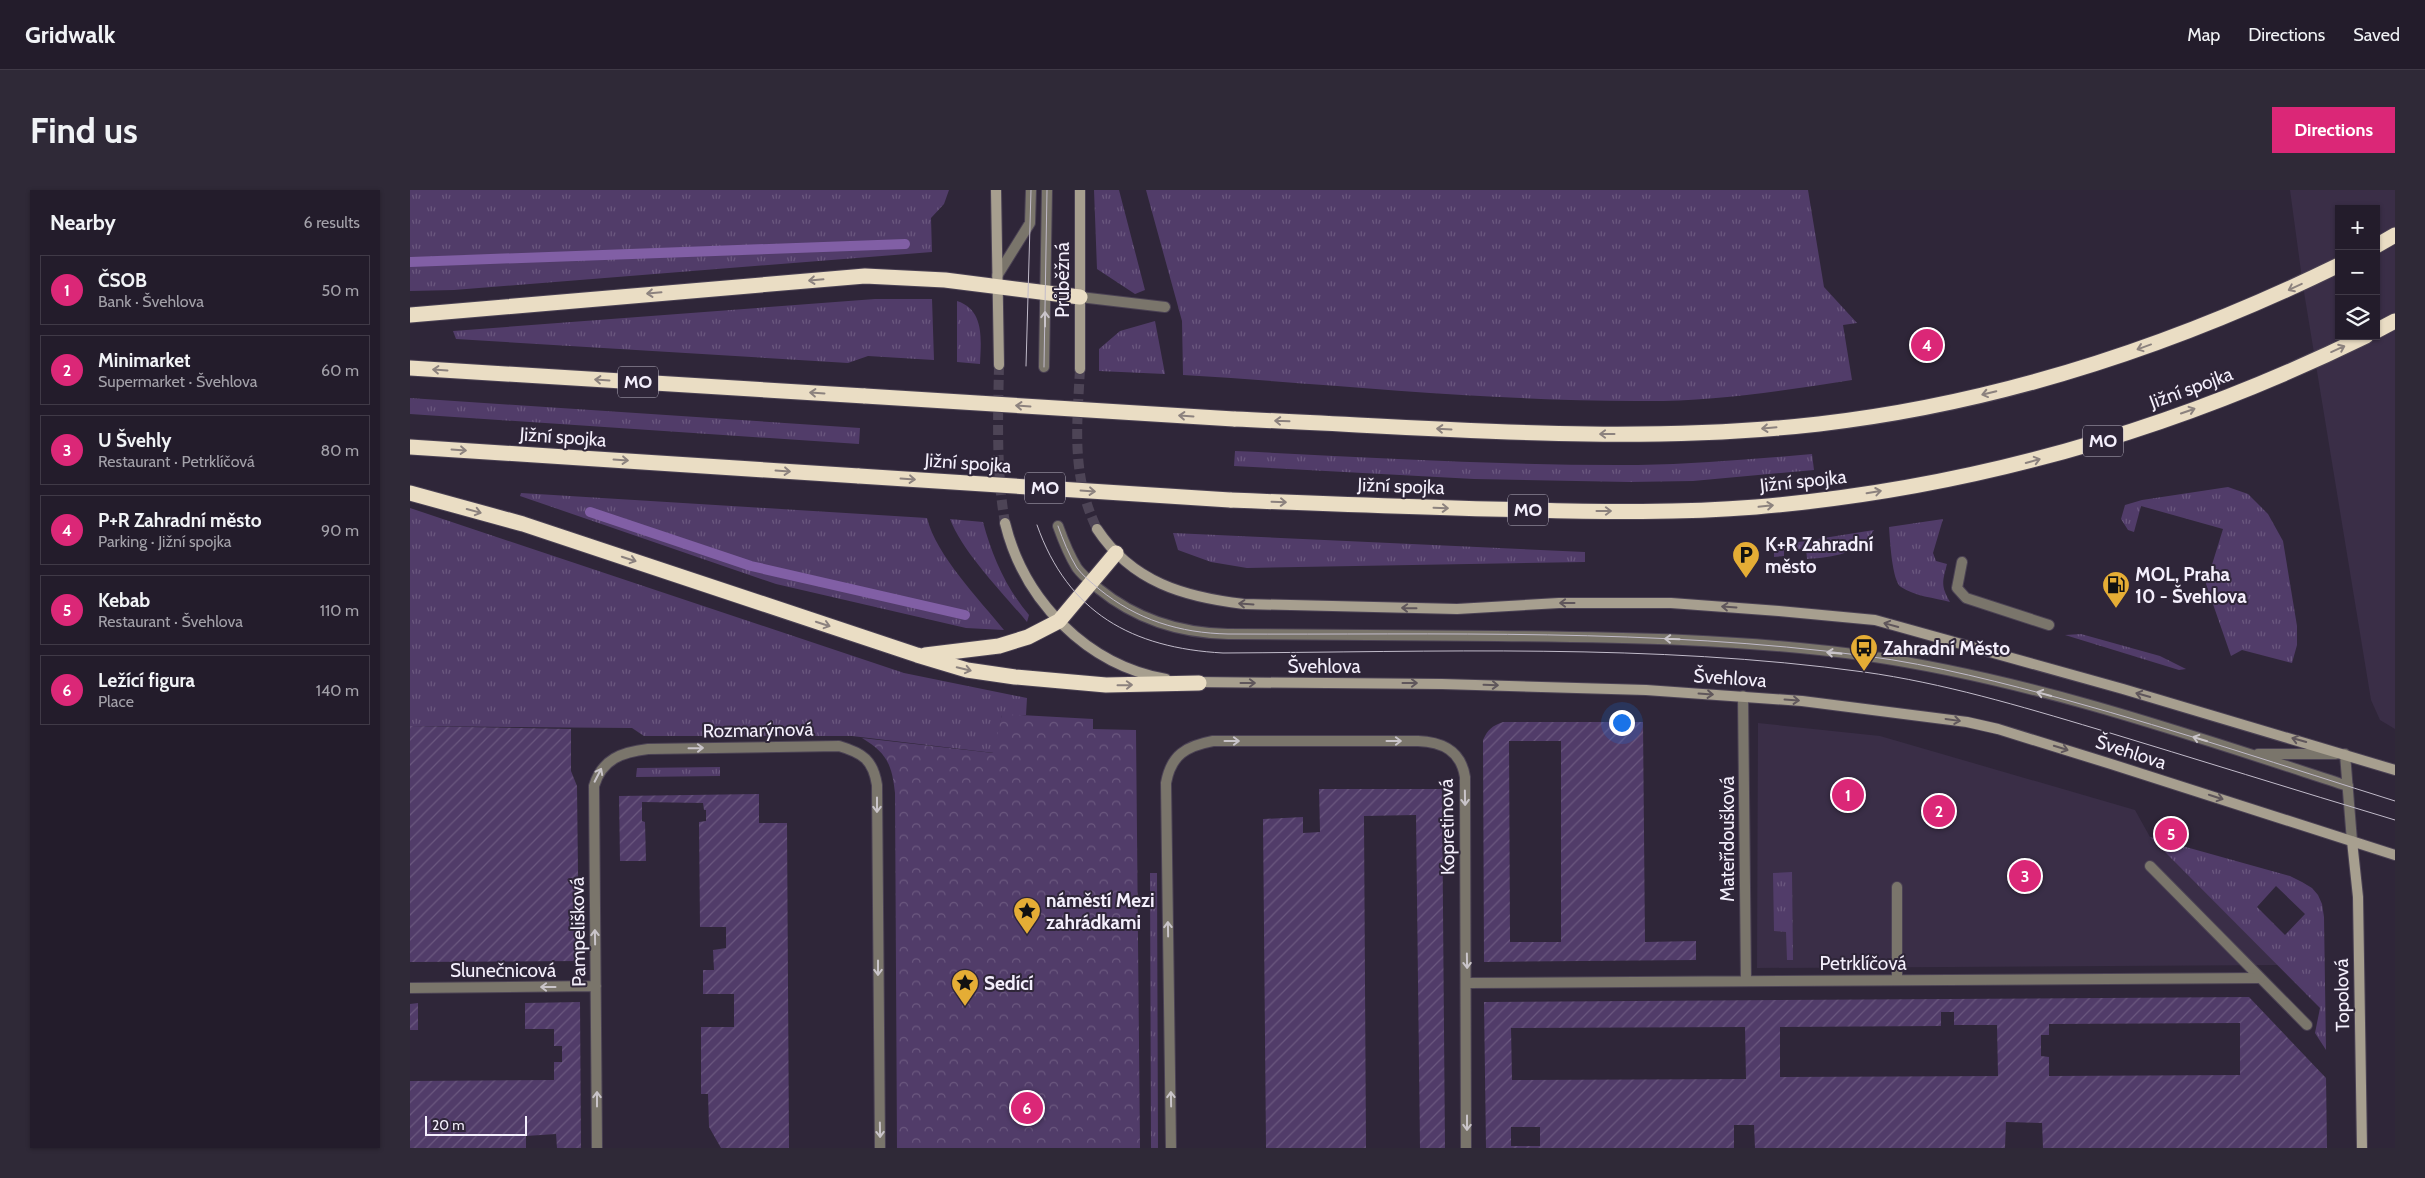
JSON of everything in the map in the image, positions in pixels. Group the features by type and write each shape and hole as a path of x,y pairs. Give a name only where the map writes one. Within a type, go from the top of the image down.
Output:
{"highway":[{"path":"2380,244 2395,235"},
{"name":"MO","path":"410,368 1234,419 1568,434 1658,434 1818,424 1920,409 2011,388 2100,363 2214,322 2335,267"},
{"path":"410,314 865,276 997,282 1045,294 1080,298"},
{"path":"2380,329 2395,321"},
{"name":"Jižní spojka","path":"410,447 1230,500 1481,509 1661,511 1753,507 1826,500 1939,482 2021,464 2102,441 2210,404 2357,340"},
{"path":"410,493 523,524 967,670 1015,677 1106,685 1199,683"},
{"path":"917,655 1006,644 1028,637 1059,621 1116,553"}],"main road":[{"path":"996,190 999,365"},
{"name":"Průběžná","path":"1080,190 1080,369"},
{"path":"1005,523 1009,540 1021,569 1030,584 1059,621"},
{"path":"1097,529 1116,553 1140,574 1166,587 1194,596 1244,604 1457,609 1559,603 1671,604 1779,610 1875,620 2123,689 2395,770"},
{"name":"Švehlova","path":"1059,621 1081,643 1118,664 1157,677 1199,683 1442,684 1646,690 1802,701 1967,722 1998,729 2395,855"},
{"name":"Topolová","path":"2352,841 2358,897 2362,1148"}],"street":[{"path":"997,282 1030,223 1031,190"},
{"path":"1044,368 1047,190"},
{"path":"1080,298 1165,307"},
{"path":"1058,526 1078,569 1115,601 1148,620 1201,634 1676,639 1762,645 1867,656 2008,684 2247,754 2348,786"},
{"path":"1962,562 1957,588 1966,598 2049,624"},
{"name":"Mateřídoušková","path":"1743,696 1746,981"},
{"name":"Kopretinová","path":"1171,1148 1166,783 1169,769 1185,750 1213,741 1418,741 1429,742 1448,748 1460,758 1465,777 1466,1148"},
{"name":"Rozmarýnová","path":"648,749 840,746 860,754 872,764 877,785 880,1148"},
{"name":"Pampelišková","path":"597,1148 594,786 600,770 610,759 625,752 648,749"},
{"path":"2247,754 2346,754 2352,841"},
{"path":"2150,866 2306,1025"},
{"path":"1897,887 1897,980"},
{"name":"Petrklíčová","path":"1467,983 2260,978"},
{"name":"Slunečnicová","path":"410,988 596,986"}],"shaded area":[{"path":"2290,190 2395,190 2395,729 2380,720 2371,700 2303,286"},
{"path":"1758,723 1880,736 2135,810 2150,837 2278,965 1757,968"}],"green space":[{"path":"410,190 949,190 944,204 931,218 932,252 454,290 410,291"},
{"path":"1094,190 1119,190 1145,290 1135,294 1097,269"},
{"path":"1146,190 1808,190 1824,287 1857,323 1843,325 1852,380 1718,398 1637,401 1467,395 1183,375 1182,321"},
{"path":"875,299 932,299 934,360 868,356 848,363 456,339 453,331"},
{"path":"957,301 973,311 977,319 981,336 980,364 957,362"},
{"path":"1155,321 1165,374 1099,371 1099,349 1120,331"},
{"path":"410,398 860,428 859,444 410,414"},
{"path":"1235,451 1436,461 1588,465 1682,464 1812,454 1814,470 1693,481 1629,482 1474,479 1234,466"},
{"path":"2228,487 2248,494 2268,514 2283,541 2297,626 2297,645 2292,663 2242,650 2231,656 2206,584 2223,529 2141,506 2134,532 2128,530 2121,519 2125,505 2142,500"},
{"path":"521,493 927,518 939,547 949,562 1004,630 966,628 776,584 520,496"},
{"path":"410,508 904,673 1027,698 1026,715 1002,715 994,753 852,736 644,736 632,728 410,726"},
{"path":"950,519 983,522 1001,571 1013,594 1029,615 1027,622 974,559 956,532"},
{"path":"1943,519 1933,553 1936,561 1947,564 1943,584 1950,602 1918,595 1901,587 1895,577 1890,541 1889,527"},
{"path":"1874,530 1861,544 1845,553 1807,559 1806,549 1784,550 1784,556 1774,557 1774,546"},
{"path":"1173,533 1585,552 1585,562 1247,568 1211,562 1178,550"},
{"path":"2081,634 2160,656 2186,669 2179,670 2065,635"},
{"name":"náměstí Mezi zahrádkami","path":"1002,714 1093,719 1093,729 1136,730 1140,1148 897,1148 895,793 887,761 877,749 862,738 993,753"},
{"path":"1503,722 1643,722 1645,942 1696,941 1696,960 1484,962 1483,740 1493,727","holes":["1509,741 1561,741 1561,942 1510,942"]},
{"path":"410,726 571,729 571,771 577,786 579,961 410,962"},
{"path":"720,767 720,776 636,777 637,768"},
{"path":"1319,789 1442,789 1445,1148 1420,1148 1416,815 1364,816 1366,1148 1266,1148 1263,819 1303,817 1303,833 1320,832"},
{"path":"759,794 759,823 787,823 789,1148 721,1148 709,1127 708,1094 701,1094 701,1027 734,1027 734,994 703,994 703,970 714,970 713,950 726,948 726,927 700,927 699,822 706,821 706,810 704,810 703,803 642,802 642,821 645,822 646,861 620,861 619,796"},
{"path":"2150,837 2290,876 2312,888 2322,904 2324,917 2326,1050 2315,1033 2320,1008","holes":["2276,886 2305,914 2285,935 2257,907"]},
{"path":"1792,872 1793,960 1787,960 1786,932 1774,931 1773,873"},
{"path":"1150,873 1157,873 1158,1148 1151,1148"},
{"path":"2249,997 2326,1078 2327,1148 2043,1148 2042,1123 2006,1122 2005,1148 1755,1148 1754,1125 1734,1125 1734,1148 1486,1148 1484,1002","holes":["1941,1012 1954,1012 1954,1025 1997,1025 1998,1076 1780,1077 1780,1027 1941,1026","2240,1023 2240,1075 2049,1076 2049,1057 2041,1056 2041,1035 2049,1035 2049,1024","1745,1027 1746,1079 1512,1080 1511,1028","1511,1127 1540,1127 1540,1146 1511,1146"]},
{"path":"580,1002 581,1148 557,1148 556,1134 526,1136 526,1148 410,1148 410,1081 554,1080 554,1062 562,1062 562,1046 554,1046 554,1029 525,1029 525,1003"},
{"path":"418,1003 418,1030 410,1030 410,1004"}],"waterway":[{"path":"410,262 905,244"},
{"path":"590,512 751,566 965,615"}],"tunnel":[{"path":"999,365 999,464 1005,523"},
{"path":"1080,369 1077,431 1079,470 1089,509 1097,529"}],"tram line":[{"path":"1026,366 1031,190"},
{"path":"1044,367 1047,190"},
{"path":"1037,525 1050,556 1066,581 1085,603 1108,620 1132,634 1190,650 1223,653 1464,651 1624,653 1784,663 1864,672 1923,682 2010,704 2395,820"},
{"path":"1058,526 1066,547 1079,571 1113,600 1144,617 1193,631 1228,634 1467,634 1627,637 1787,647 1866,656 1943,669 2070,701 2395,801"}],"place":[{"name":"P+R Zahradní město","path":"1927,345"},
{"name":"K+R Zahradní město","path":"1746,579"},
{"name":"MOL, Praha 10 - Švehlova","path":"2116,609"},
{"name":"Zahradní Město","path":"1864,672"},
{"name":"ČSOB","path":"1848,795"},
{"name":"Minimarket","path":"1939,811"},
{"name":"Kebab","path":"2171,834"},
{"name":"U Švehly","path":"2025,876"},
{"name":"náměstí Mezi zahrádkami","path":"1027,935"},
{"name":"Sedící","path":"965,1007"},
{"name":"Ležící figura","path":"1027,1108"}]}
